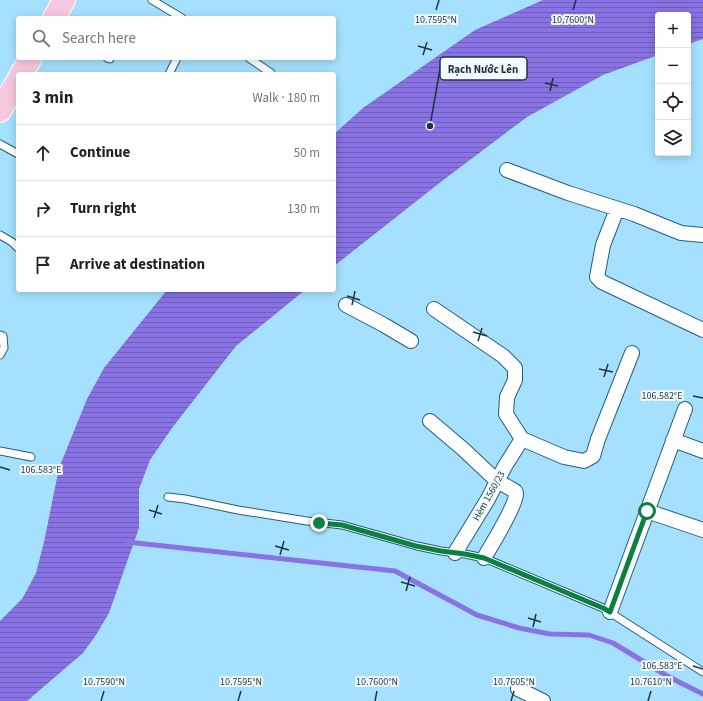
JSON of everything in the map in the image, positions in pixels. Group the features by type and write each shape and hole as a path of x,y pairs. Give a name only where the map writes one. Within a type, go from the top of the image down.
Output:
{"main road":[{"path":"55,16 64,0"},
{"path":"22,72 30,60"},
{"path":"5,102 16,83"}],"street":[{"path":"506,170 568,193 634,214 681,233 703,235"},
{"path":"617,209 603,245 597,277 602,282 703,330"},
{"path":"346,305 411,341"},
{"path":"434,309 503,356 516,368 515,380 507,397 506,414 522,438 564,457 584,461 594,456 598,439 632,354"},
{"path":"610,612 685,409"},
{"path":"430,421 463,449 497,482 515,491 517,495 512,508 484,558"},
{"name":"Hẻm 1560/23","path":"455,553 488,499 522,438"},
{"path":"673,440 703,451"},
{"path":"647,511 703,530"},
{"path":"518,689 543,701"}],"lane":[{"path":"152,0 179,16"},
{"path":"170,72 176,60"},
{"path":"251,60 269,72"},
{"path":"0,144 16,153"},
{"path":"0,235 16,246"},
{"path":"0,335 3,336 4,348 0,355"},
{"path":"0,451 31,457"},
{"path":"168,497 300,520 342,525 416,546 484,558 603,608 703,672"}],"shaded area":[{"path":"543,0 703,0 703,39 691,43 691,12 655,12 655,56 603,75 527,117 442,181 336,264 336,132 363,108 475,30"},
{"path":"165,292 303,292 236,346 172,428 150,460 139,489 139,528 109,613 83,653 27,701 0,701 0,621 22,599 36,573 59,468 87,399 104,368"}],"waterway":[{"path":"127,542 395,571 477,615 519,628 550,634 589,635 613,643 669,677 703,694"}],"place":[{"name":"Rạch Nước Lên","path":"430,126"}],"route":[{"path":"319,523 342,525 416,546 484,558 610,612 647,511"}]}
